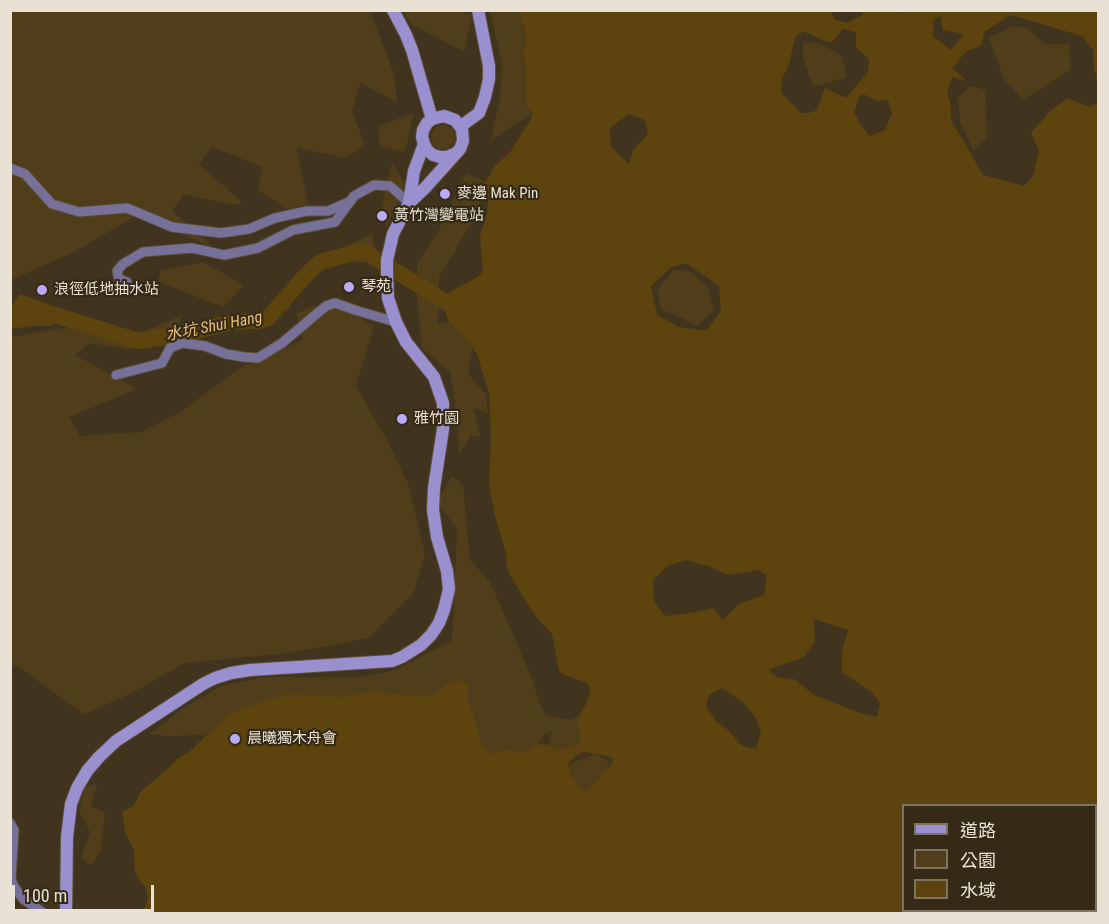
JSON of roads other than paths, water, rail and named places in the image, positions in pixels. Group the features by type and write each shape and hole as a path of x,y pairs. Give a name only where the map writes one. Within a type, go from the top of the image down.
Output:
{"main road":[{"path":"393,10 412,50 432,118"},
{"path":"460,126 479,113 489,79 489,66 478,10"},
{"path":"409,203 460,148 463,141 463,133 455,120 448,116 432,118 423,130 422,137 427,150 440,157 454,154"},
{"path":"66,914 67,831 71,804 87,771 116,741 203,684 223,676 250,670 392,661 411,653 421,645 439,623 447,601 448,589 447,571 437,537 433,510 443,429 443,403 434,377 406,342 396,322 388,297 387,266 393,234 409,203 414,171 424,144"}],"street":[{"path":"10,168 25,174 52,204 79,212 127,208 172,227 222,233 249,230 275,218 307,211 328,212 351,201"},
{"path":"127,282 119,279 117,271 123,264 143,252 192,248 224,255 258,248 293,230 335,222 354,196 374,185 390,186 409,203"},
{"path":"116,375 162,363 170,348 182,343 205,346 226,354 258,358 282,342 326,306 335,303 396,322"},
{"path":"10,823 14,830 11,878 13,885 23,899 45,914"}],"water":[{"path":"899,10 1098,11 1098,85 1093,50 1082,36 1011,15 984,32 982,45 965,52 953,68 966,81 952,77 947,93 951,106 951,120 983,175 1024,186 1033,176 1039,151 1031,133 1050,111 1068,98 1089,107 1098,102 1098,913 143,913 148,897 145,886 135,872 134,850 125,832 122,812 132,807 146,787 177,759 189,752 228,715 250,706 297,694 345,697 356,693 381,692 419,697 431,696 448,684 461,680 468,685 467,697 480,743 486,750 494,754 512,749 516,753 521,753 539,744 556,750 576,747 580,744 579,716 587,702 590,692 589,685 560,672 552,634 536,617 510,575 489,485 491,436 489,393 477,354 466,338 450,323 446,315 445,298 450,292 479,276 483,271 480,235 487,215 488,200 484,184 495,166 511,151 531,119 532,113 527,105 524,57 526,28 521,19 521,11 831,11 834,19 847,23 861,16 863,11 899,13","holes":["941,16 943,30 964,34 951,50 933,36 933,20","843,29 856,32 856,47 869,59 868,72 846,98 825,88 817,110 801,113 781,93 782,78 789,65 795,37 804,31 826,42 832,42","863,94 879,101 888,100 892,113 885,130 870,136 860,124 854,112 859,97","629,114 645,120 648,134 633,150 629,164 611,147 610,128","686,263 719,286 721,311 706,331 679,327 657,315 651,286 672,267","686,560 728,575 758,570 767,576 764,595 739,604 723,620 713,608 665,616 654,601 653,581 667,566","814,619 848,630 842,652 842,672 873,693 880,704 877,717 860,713 814,695 794,679 779,678 768,670 804,657 815,641","722,688 745,704 756,718 761,732 756,749 742,746 729,731 716,721 706,706 709,695","584,752 608,756 613,760 595,784 584,792 571,776 568,767 570,761"]},
{"path":"20,294 58,308 52,326 11,329 11,306"}],"waterway":[{"name":"水坑 Shui Hang","path":"55,315 138,341 184,334 232,322 258,321 268,318 320,262 361,251 447,303"}],"place":[{"name":"麥邊 Mak Pin","path":"445,194"},
{"name":"黃竹灣變電站","path":"382,216"},
{"name":"琴苑","path":"349,287"},
{"name":"浪徑低地抽水站","path":"42,290"},
{"name":"雅竹園","path":"402,419"},
{"name":"晨曦獨木舟會","path":"235,739"}]}
